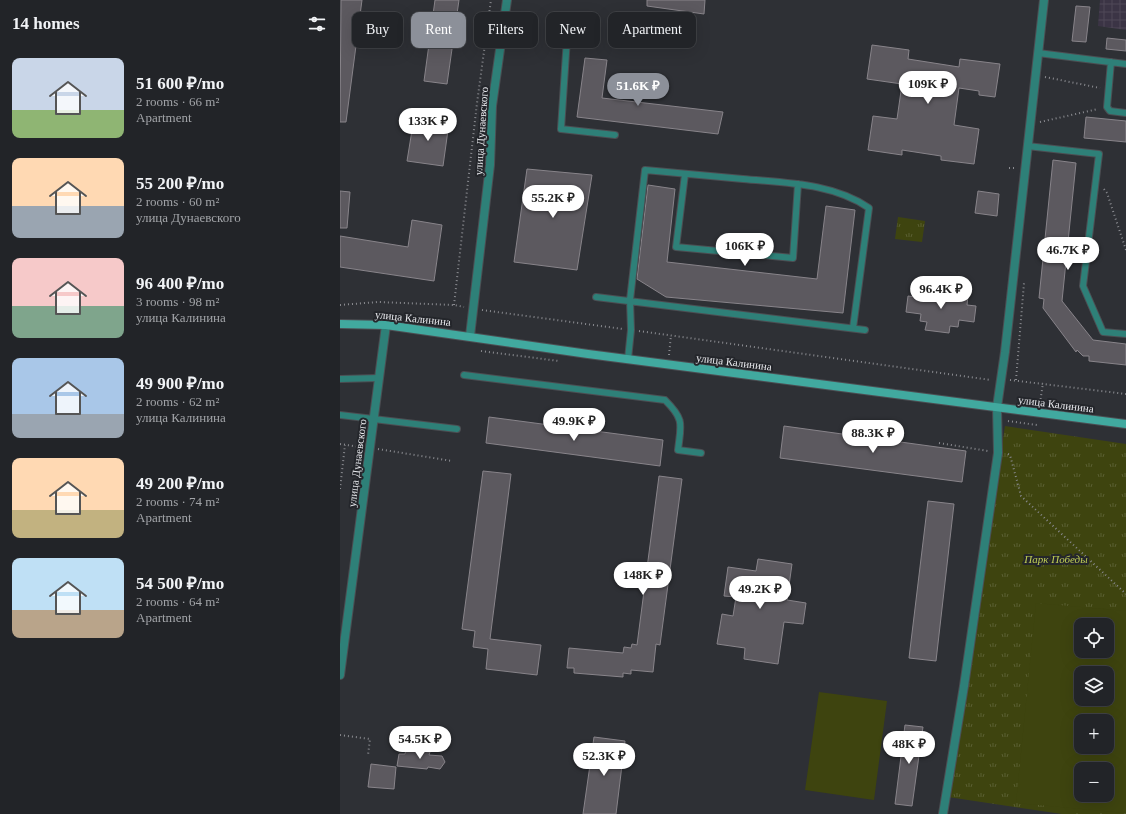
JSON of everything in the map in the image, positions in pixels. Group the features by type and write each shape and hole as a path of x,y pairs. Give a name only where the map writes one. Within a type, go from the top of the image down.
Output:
{"main road":[{"name":"улица Калинина","path":"340,324 386,324 628,359 1126,424"}],"street":[{"name":"улица Дунаевского","path":"470,336 490,165 492,106 507,0"},
{"path":"943,814 964,686 998,453 997,407 1044,0"},
{"name":"улица Дунаевского","path":"340,675 386,324"}],"lane":[{"path":"566,48 561,129 615,135"},
{"path":"1038,54 1126,64"},
{"path":"1111,62 1107,107 1110,111 1126,113"},
{"path":"1027,146 1099,154 1083,286 1103,332 1126,334"},
{"path":"628,359 631,330 630,300 645,170 798,184 827,189 855,198 869,208 853,328"},
{"path":"685,174 676,247 794,258 798,184"},
{"path":"596,296 865,330"},
{"path":"464,375 665,400 678,413 681,425 678,450 701,454"},
{"path":"340,379 379,378"},
{"path":"340,415 456,429"}],"path":[{"path":"454,305 477,103 491,0"},
{"path":"1044,77 1109,90"},
{"path":"1039,122 1107,107"},
{"path":"1096,181 1107,193 1126,250"},
{"path":"340,305 378,302 454,305 473,309 1001,381 1016,380 1126,394"},
{"path":"939,443 1010,455 1021,496 1126,594"},
{"path":"340,444 452,462"},
{"path":"340,489 345,445"},
{"path":"340,736 370,739 368,755"}],"shaded area":[{"path":"1100,0 1126,0 1126,30 1098,26"}],"green space":[{"path":"898,217 925,221 922,242 895,239"},
{"name":"Парк Победы","path":"1005,426 1126,444 1126,814 1062,814 948,797"},
{"path":"1036,603 1126,611 1126,813 1016,803"},
{"path":"819,692 887,701 874,800 805,790"}],"building":[{"path":"341,0 362,0 360,12 352,12 352,48 356,48 346,122 340,122"},
{"path":"435,0 459,0 457,12 433,12"},
{"path":"647,0 705,0 704,14 647,6"},
{"path":"1076,6 1090,7 1086,42 1072,41"},
{"path":"1107,38 1126,40 1126,51 1106,49"},
{"path":"872,45 909,50 908,59 959,67 960,59 1000,64 995,97 979,95 979,91 959,88 954,125 979,129 974,164 941,160 941,156 902,150 902,155 868,150 873,116 897,119 902,84 867,79"},
{"path":"428,48 452,48 447,84 424,81"},
{"path":"585,58 607,60 602,98 723,112 718,134 577,117"},
{"path":"1086,117 1126,121 1126,142 1084,138"},
{"path":"414,118 449,123 443,166 407,161"},
{"path":"1053,160 1076,163 1062,301 1093,340 1126,344 1126,365 1089,361 1089,356 1083,356 1077,350 1076,352 1043,308 1044,299 1039,298"},
{"path":"527,169 592,175 577,270 514,262"},
{"path":"648,185 675,189 667,262 817,279 826,206 855,210 843,313 666,297 637,279"},
{"path":"340,191 350,192 347,228 340,228"},
{"path":"978,191 999,194 997,216 975,213"},
{"path":"412,220 442,225 434,281 340,267 340,236 408,247"},
{"path":"917,289 968,296 967,305 976,306 974,322 959,320 958,327 950,326 949,333 925,330 927,322 920,321 921,314 906,312 908,296 916,297"},
{"path":"489,417 663,440 660,466 486,443"},
{"path":"784,426 966,451 962,482 780,458"},
{"path":"483,471 511,474 490,639 541,645 537,675 486,669 488,649 473,647 475,631 462,629"},
{"path":"659,476 682,479 660,645 656,644 653,672 631,670 631,674 623,673 623,677 574,673 574,668 567,668 569,648 623,653 624,647 631,648 632,644 637,645"},
{"path":"928,501 954,504 936,661 909,658"},
{"path":"758,559 792,564 787,600 806,603 803,624 784,622 778,664 744,659 745,648 717,644 722,614 733,616 736,597 724,596 728,567 756,571"},
{"path":"905,725 923,727 912,806 895,804"},
{"path":"594,737 625,741 616,814 583,814"},
{"path":"406,749 430,752 429,755 442,756 445,762 440,769 397,766 399,754 405,754"},
{"path":"371,764 396,767 394,789 368,787"}]}
